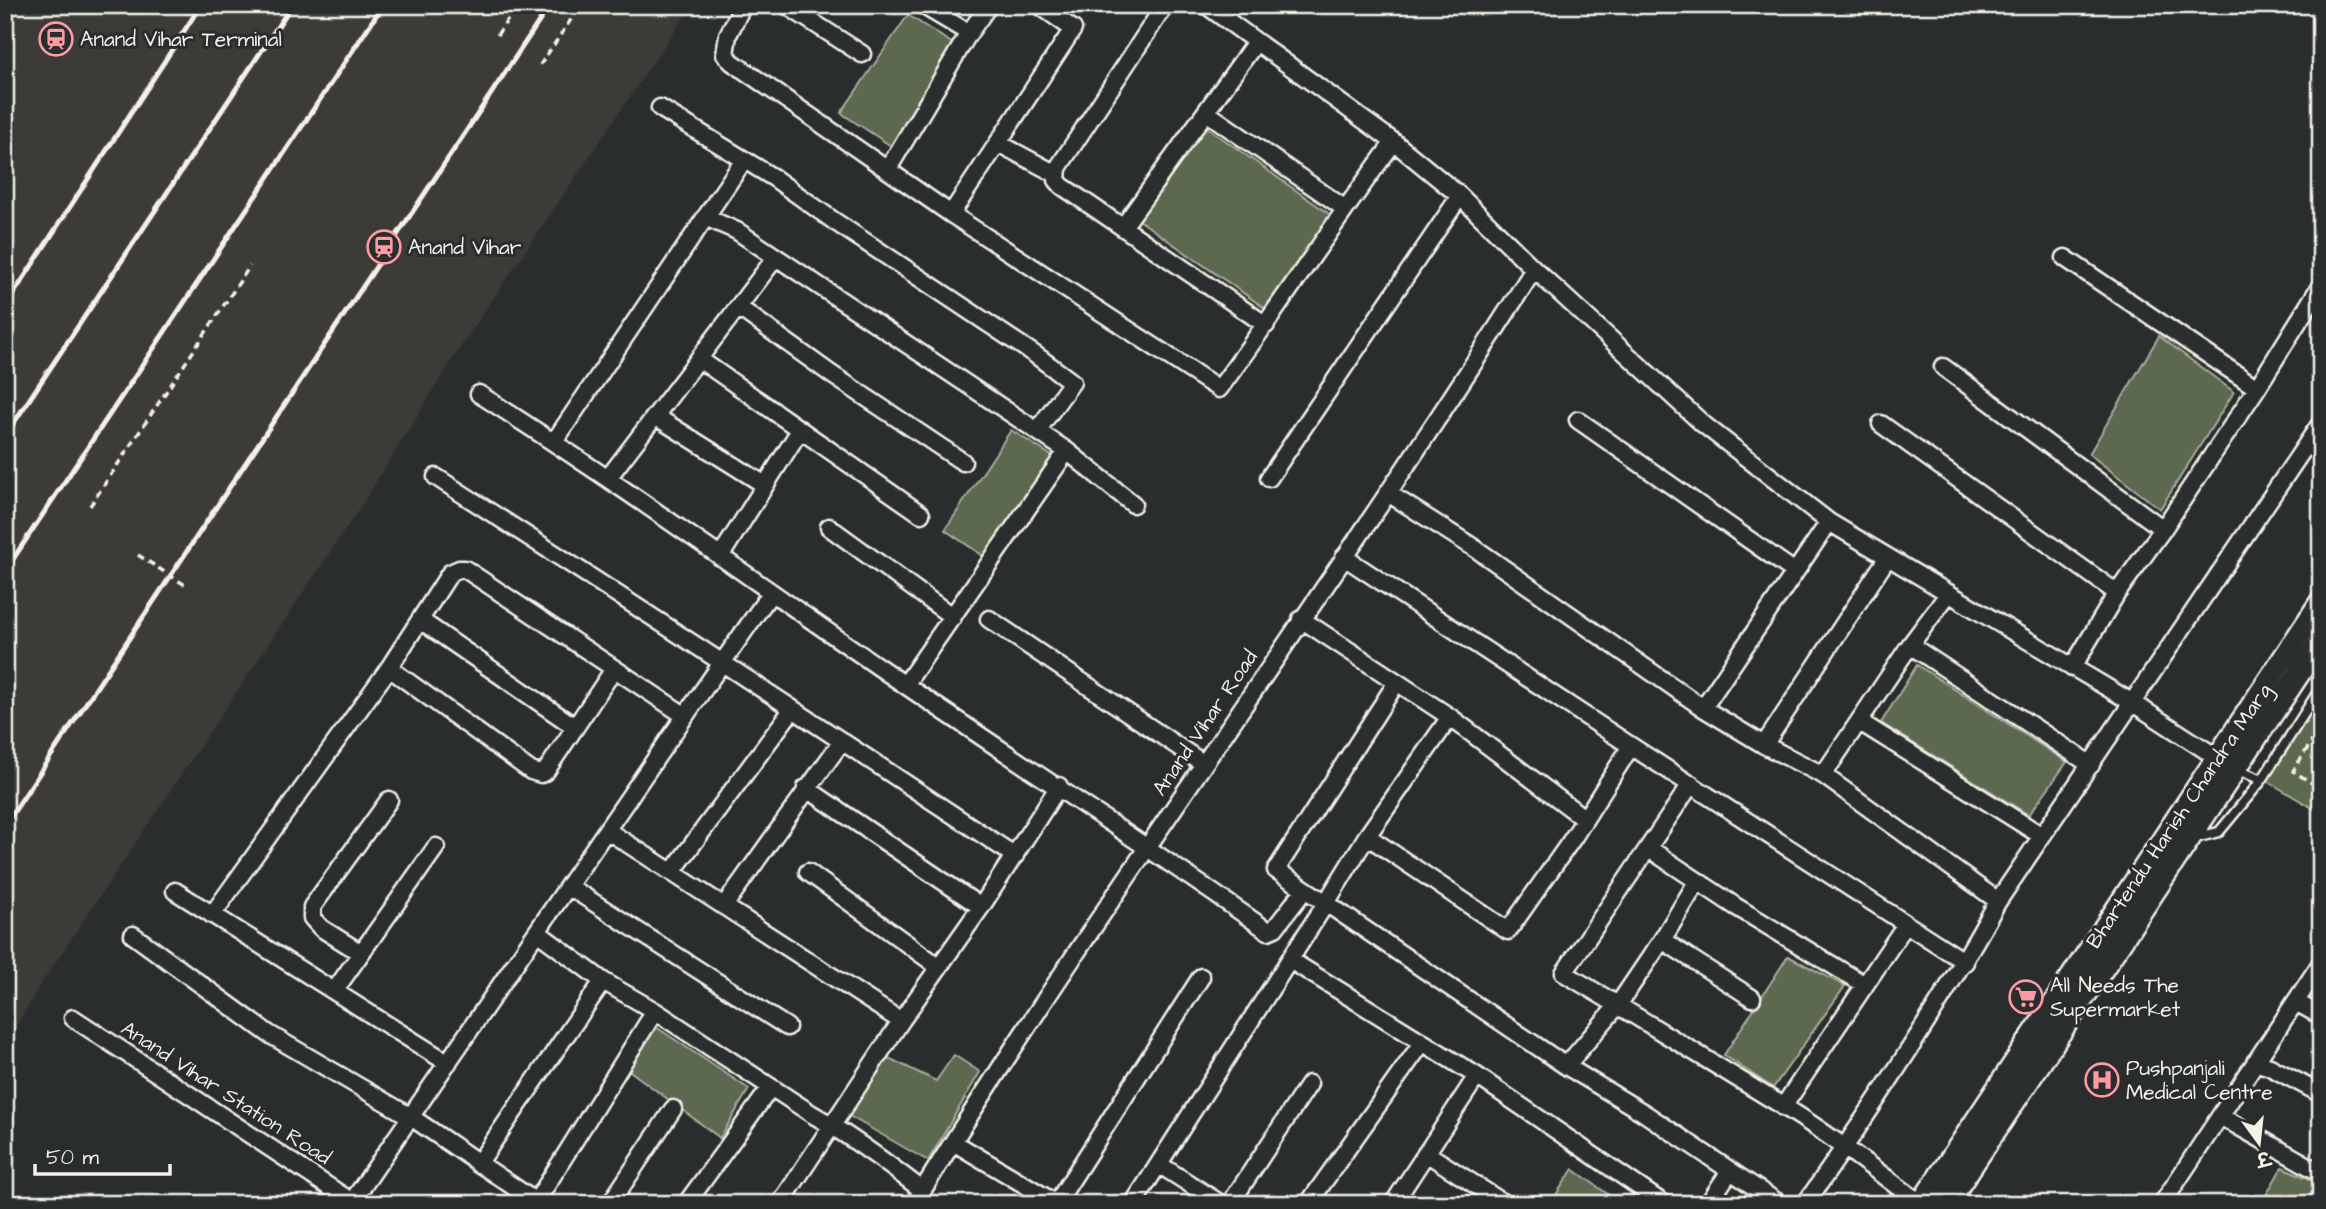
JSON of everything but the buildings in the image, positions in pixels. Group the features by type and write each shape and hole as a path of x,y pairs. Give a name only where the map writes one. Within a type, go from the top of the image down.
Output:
{"main road":[{"name":"Bhartendu Harish Chandra Marg","path":"1946,1204 2188,840 2226,764 2321,602"},
{"name":"Bhartendu Harish Chandra Marg","path":"1921,1204 2226,764 2321,639"}],"street":[{"path":"743,5 728,35 725,54 732,62 951,214 1219,389 1266,325 1344,208 1394,142"},
{"path":"786,5 862,54"},
{"path":"922,5 969,33"},
{"path":"888,169 969,33 989,5"},
{"path":"951,214 1073,29 1039,5"},
{"path":"1165,5 1056,174 1057,180 1266,325"},
{"path":"1206,5 1394,142 1460,196 1534,269 1703,424 1829,522 2133,703 2226,764"},
{"path":"1123,227 1256,42"},
{"path":"660,108 774,178 1072,382 1037,430"},
{"path":"1206,112 1344,208"},
{"path":"998,143 1056,174"},
{"path":"554,442 744,160"},
{"path":"1269,478 1460,196"},
{"path":"705,216 737,231 1067,450 1133,504"},
{"path":"608,478 776,257"},
{"path":"2065,258 2257,388"},
{"name":"Anand Vihar Road","path":"918,1197 1013,1047 1448,405 1534,269"},
{"path":"2072,668 2117,593 2163,530 2321,285"},
{"path":"738,307 831,374 963,462"},
{"path":"699,359 921,514"},
{"path":"1943,367 2163,530"},
{"path":"479,394 608,478 905,685 1059,786 1268,931 1275,929 1305,889"},
{"path":"655,416 765,485"},
{"path":"1578,421 1795,572"},
{"path":"1805,1204 1845,1148 1965,962 1998,901 2321,423"},
{"path":"1881,424 2117,593"},
{"path":"720,557 800,430"},
{"path":"905,685 1067,450"},
{"path":"436,477 723,661 792,710 1015,856"},
{"path":"1388,493 1476,549 1703,708 1764,746 1823,775 1998,901"},
{"path":"1703,708 1829,522"},
{"path":"829,527 953,617"},
{"path":"1344,556 1965,962"},
{"path":"1764,746 1888,557"},
{"path":"212,915 389,668 450,573 465,569 684,715"},
{"path":"354,1203 684,715 771,593"},
{"path":"1823,775 1910,645 1949,593"},
{"path":"989,619 1204,764"},
{"path":"1301,619 1450,717 1585,819"},
{"path":"419,620 575,727"},
{"path":"1910,645 2091,765"},
{"path":"389,668 541,774 546,771 614,668"},
{"path":"1397,682 1276,870 1566,1066 1644,1113 1780,1204"},
{"path":"672,873 792,710"},
{"path":"1133,1204 1367,836 1450,717"},
{"path":"1860,722 2042,836"},
{"path":"724,906 842,741"},
{"path":"1367,836 1508,932 1631,746"},
{"path":"1691,784 1564,973 1783,1107 1845,1148 1921,1204"},
{"path":"780,1204 901,1021 1015,856 1059,786"},
{"path":"806,788 981,906"},
{"path":"360,953 321,928 312,918 312,906 389,800"},
{"path":"608,831 901,1021"},
{"path":"335,990 436,846"},
{"path":"1648,848 1697,882 1865,985"},
{"path":"808,872 939,967"},
{"path":"1566,1066 1618,1005 1697,882"},
{"path":"568,886 788,1027"},
{"path":"175,891 448,1063"},
{"path":"1783,1107 1906,925"},
{"path":"537,932 603,981 831,1125 918,1197"},
{"path":"133,935 269,1034 411,1117 538,1203 655,1012"},
{"path":"1662,940 1752,998"},
{"path":"1290,960 1476,1076 1664,1204"},
{"path":"2162,1204 2321,963"},
{"path":"953,1142 1057,1204 1201,977"},
{"path":"478,1164 603,981"},
{"path":"2296,1002 2321,1016"},
{"name":"Anand Vihar Station Road","path":"73,1018 354,1203"},
{"path":"1308,1204 1422,1043"},
{"path":"2255,1062 2321,1094"},
{"path":"1393,1204 1476,1076"},
{"path":"1230,1204 1309,1084"},
{"path":"686,1204 771,1087"},
{"path":"610,1204 673,1108"},
{"path":"2220,1116 2321,1174"},
{"path":"1426,1153 1505,1204"},
{"path":"1160,1165 1221,1204"},
{"path":"1707,1204 1730,1171"}],"lane":[{"path":"2188,840 2219,832 2262,780 2321,687"},
{"path":"2226,764 2262,780"}],"path":[{"path":"497,35 518,5"},
{"path":"540,65 581,5"},
{"path":"90,506 250,266"},
{"path":"138,555 185,585"},
{"path":"2321,727 2292,771 2321,789"}],"shaded area":[{"path":"5,5 692,5 457,352 363,503 39,987 5,1046"}],"green space":[{"path":"908,15 961,49 891,146 841,113"},
{"path":"1202,124 1335,218 1269,311 1136,218"},
{"path":"2159,336 2234,392 2160,509 2089,454"},
{"path":"1011,430 1055,458 988,559 945,530"},
{"path":"1917,665 2067,762 2029,815 1881,723"},
{"path":"2321,694 2321,813 2264,779"},
{"path":"1788,956 1845,986 1773,1088 1724,1055"},
{"path":"656,1027 749,1089 720,1138 626,1068"},
{"path":"880,1054 936,1081 954,1055 980,1072 928,1161 842,1112"},
{"path":"2282,1167 2321,1184 2321,1204 2261,1204"},
{"path":"1573,1169 1620,1203 1620,1204 1550,1204"}],"railway":[{"path":"5,307 201,5"},
{"path":"5,436 292,5"},
{"path":"5,571 383,5"},
{"path":"5,825 550,5"}],"place":[{"name":"Anand Vihar Terminal","path":"56,39"},
{"name":"Anand Vihar","path":"384,247"},
{"name":"All Needs The Supermarket","path":"2026,997"},
{"name":"Pushpanjali Medical Centre","path":"2102,1080"}]}
